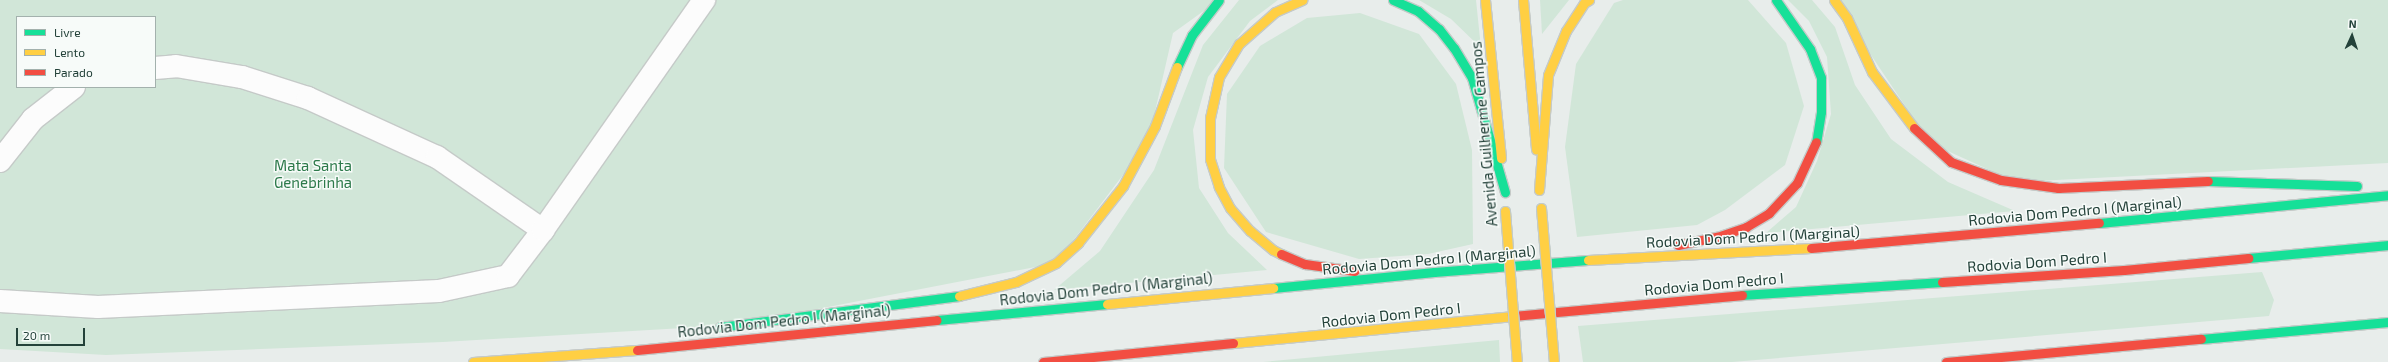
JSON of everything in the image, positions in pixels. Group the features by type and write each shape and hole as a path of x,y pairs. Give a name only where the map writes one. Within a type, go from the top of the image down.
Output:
{"main road":[{"path":"712,329 962,296 1016,282 1056,263 1078,243 1123,186 1155,126 1174,72 1192,35 1219,0"},
{"path":"1302,0 1275,12 1239,44 1219,77 1210,118 1210,159 1219,187 1230,208 1250,231 1273,250 1305,264 1373,273 1434,272"},
{"path":"1393,0 1418,11 1439,30 1454,48 1472,78 1505,192"},
{"name":"Avenida Guilherme Campos","path":"1485,0 1505,192 1505,211 1517,362"},
{"path":"1523,0 1554,362"},
{"path":"1539,190 1548,76 1566,32 1584,3 1589,0"},
{"path":"1608,259 1717,237 1746,227 1769,213 1797,183 1816,142 1821,112 1821,78 1810,49 1776,0"},
{"path":"1834,0 1847,18 1872,72 1915,129 1951,162 2001,180 2058,188 2212,181 2388,187"},
{"name":"Rodovia Dom Pedro I (Marginal)","path":"473,362 572,356 1434,272 1608,259 1812,249 2139,220 2388,194"},
{"name":"Rodovia Dom Pedro I","path":"1043,362 1700,298 2124,270 2388,245"},
{"path":"1946,362 2388,322"},
{"path":"572,356 673,336"}],"street":[{"path":"0,301 98,307 439,291 508,276 544,230 704,0"},
{"path":"156,68 176,66 242,77 308,98 437,157 544,230"},
{"path":"0,161 33,119 73,88"}],"green space":[{"name":"Mata Santa Genebrinha","path":"0,0 1219,0 1173,33 1148,142 1056,263 735,325 443,342 106,355 0,349"},
{"path":"1239,0 1278,0 1250,21 1208,77 1193,130 1199,188 1228,233 1267,270 1054,290 1100,251 1154,170 1203,45"},
{"path":"1419,0 1476,0 1481,48 1451,19"},
{"path":"1540,0 1569,0 1542,34"},
{"path":"1623,0 1748,0 1786,43 1804,106 1785,165 1725,210 1697,225 1577,237 1565,147 1576,64 1614,3"},
{"path":"1788,0 1812,0 1835,27 1855,85 1891,139 1948,182 2015,211 1766,233 1796,207 1817,161 1831,114 1827,57 1809,21"},
{"path":"1834,0 2388,0 2388,163 2016,182 1930,143"},
{"path":"1360,13 1419,34 1456,84 1472,150 1473,244 1428,254 1359,259 1266,232 1224,168 1227,94 1260,46 1307,18"},
{"path":"2262,272 2274,300 2269,316 1732,362 1583,362 1578,326"},
{"path":"1499,340 1500,362 1263,362"}],"traffic: fast":[{"path":"1177,67 1192,35 1219,0"},
{"path":"1393,0 1418,11 1439,29 1454,48 1472,78 1505,192"},
{"path":"1776,0 1810,49 1821,78 1821,112 1816,142"},
{"path":"2208,181 2357,186"},
{"path":"2099,223 2388,195"},
{"path":"2248,258 2388,245"},
{"path":"1273,288 1434,272 1588,260"},
{"path":"1742,295 1942,282"},
{"path":"720,327 959,296"},
{"path":"937,320 1107,304"},
{"path":"2201,339 2388,322"}],"traffic: slow":[{"path":"1281,254 1273,250 1250,231 1230,208 1219,187 1210,159 1210,118 1219,77 1239,44 1275,12 1302,0"},
{"path":"1485,0 1501,158"},
{"path":"1523,0 1536,149"},
{"path":"1539,190 1548,75 1566,31 1584,3 1589,0"},
{"path":"1834,0 1847,18 1872,72 1914,128"},
{"path":"959,296 1016,282 1056,263 1078,243 1123,186 1155,126 1177,67"},
{"path":"1541,208 1554,362"},
{"path":"1505,211 1517,362"},
{"path":"1588,260 1811,248"},
{"path":"1107,304 1273,288"},
{"path":"1233,343 1512,316"},
{"path":"473,362 637,350"}],"traffic: jam":[{"path":"1914,128 1951,162 2001,180 2058,188 2208,181"},
{"path":"1678,245 1717,237 1746,227 1769,213 1797,183 1816,142"},
{"path":"1811,248 2099,223"},
{"path":"1281,254 1305,264 1355,271"},
{"path":"1942,282 2124,270 2248,258"},
{"path":"1512,316 1742,295"},
{"path":"637,350 937,320"},
{"path":"1946,362 2201,339"},
{"path":"1043,362 1233,343"}]}
